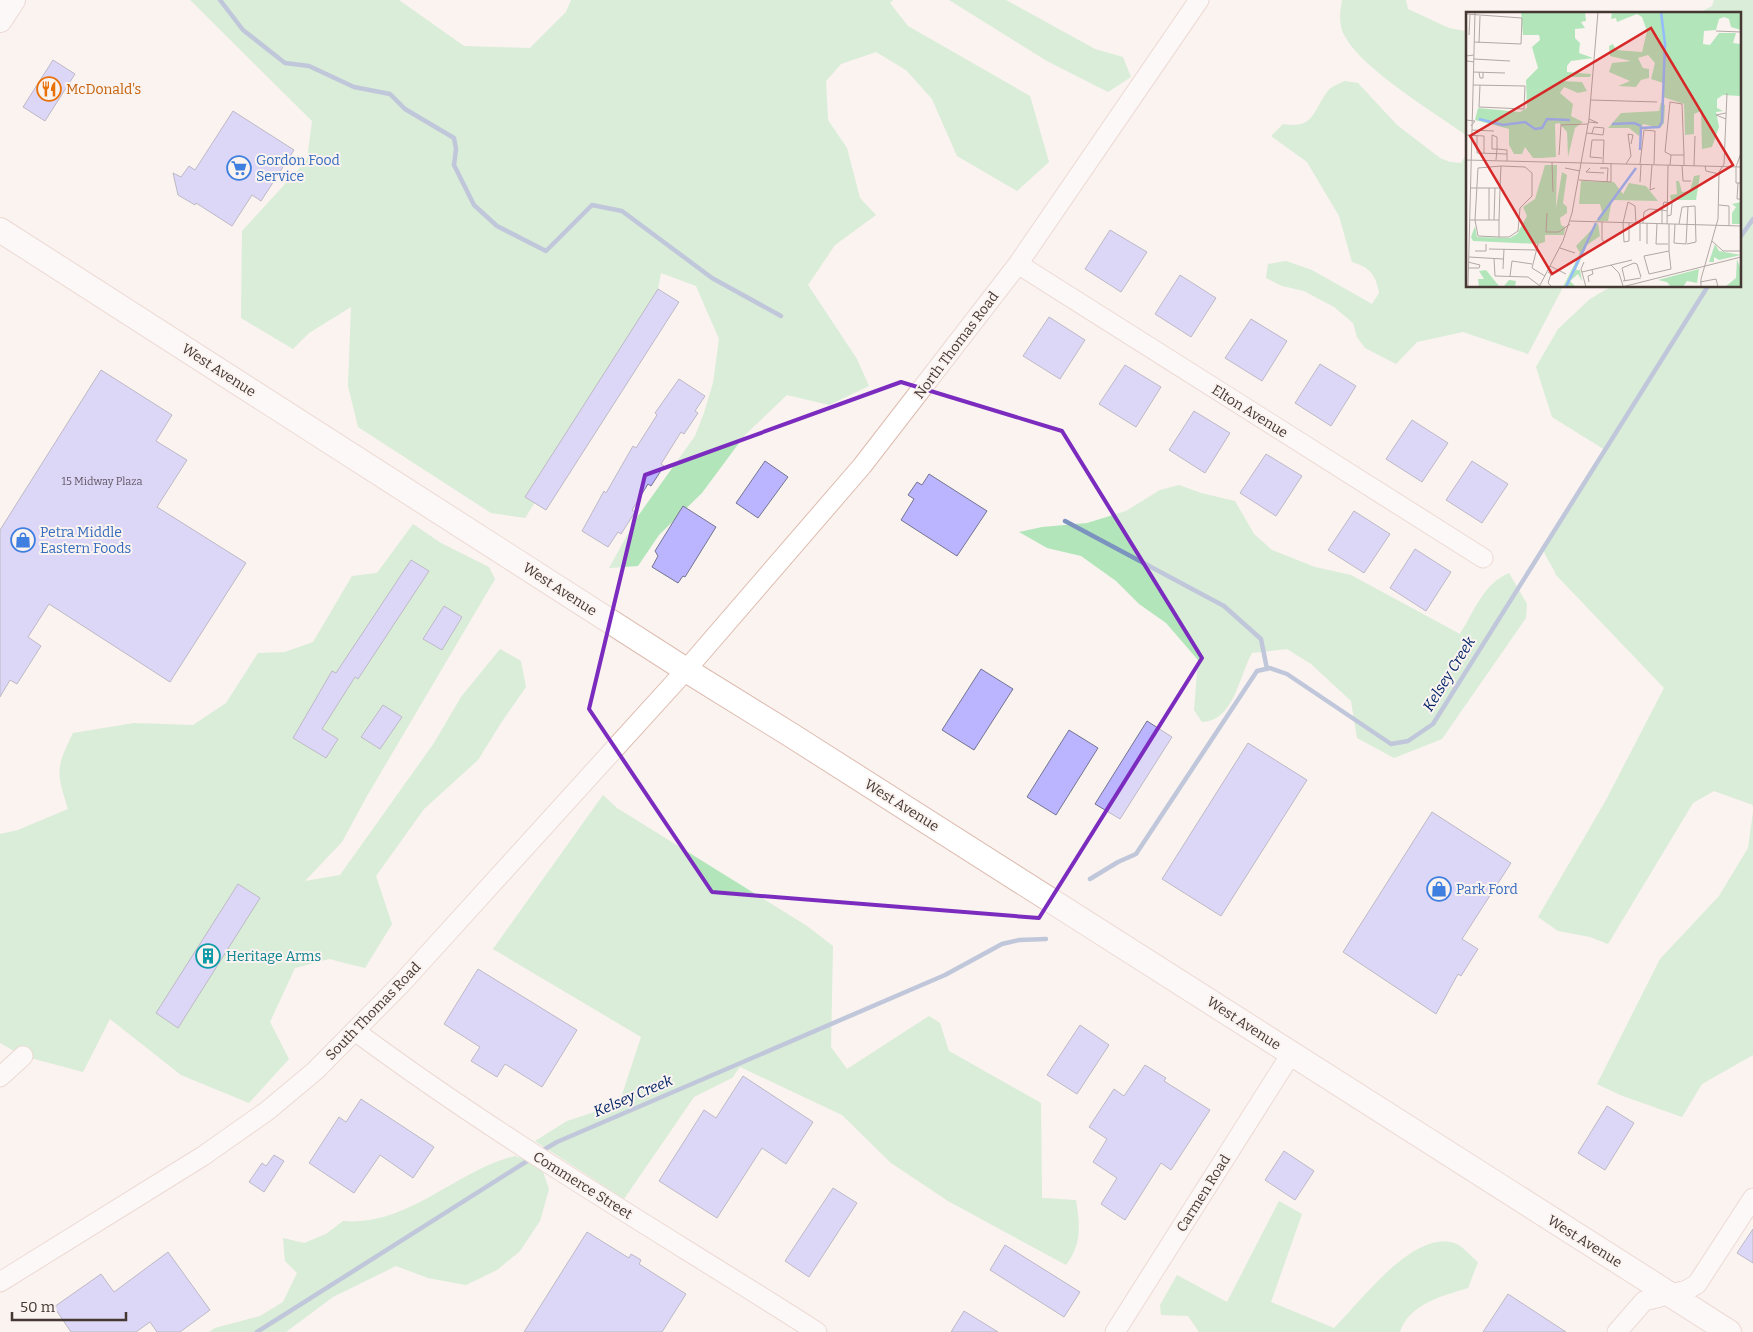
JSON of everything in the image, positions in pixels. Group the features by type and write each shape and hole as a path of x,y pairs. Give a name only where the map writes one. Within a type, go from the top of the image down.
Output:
{"main road":[{"path":"0,20 13,0"},
{"name":"West Avenue","path":"0,230 686,670 760,715 1729,1332"}],"street":[{"name":"North Thomas Road","path":"686,670 862,466 1018,264 1199,0"},
{"name":"Elton Avenue","path":"1018,264 1483,558"},
{"name":"South Thomas Road","path":"0,1282 215,1148 268,1111 315,1071 355,1031 582,788 686,670"},
{"name":"Commerce Street","path":"355,1031 403,1067 520,1146 816,1332"},
{"name":"Carmen Road","path":"1115,1332 1291,1054"},
{"path":"0,1077 23,1056"},
{"path":"1617,1332 1644,1301 1687,1290 1697,1284 1753,1198"}],"highlighted area":[{"path":"901,382 1062,431 1202,658 1039,918 712,892 589,709 645,475"}],"green space":[{"path":"190,0 399,0 464,46 530,48 566,12 571,0 893,0 890,3 908,26 1030,96 1049,162 1017,191 957,156 932,99 906,70 876,52 841,64 826,81 828,120 847,148 860,198 876,215 835,245 808,285 857,359 869,386 829,405 787,395 745,435 702,493 659,535 638,566 609,568 638,516 695,436 704,413 713,383 719,339 696,286 661,273 658,289 644,329 525,518 491,513 358,427 348,386 351,307 309,333 293,349 241,318 242,231 307,160 312,121"},
{"path":"949,0 1006,0 1095,49 1123,57 1131,77 1108,92 1047,61"},
{"path":"1342,0 1406,0 1408,9 1449,28 1465,31 1466,135 1397,88 1363,58 1350,44 1342,30 1340,15"},
{"path":"1714,0 1753,0 1753,805 1714,791 1693,803 1608,944 1590,937 1558,931 1538,917 1606,800 1664,688 1556,575 1544,552 1543,548 1605,450 1552,417 1536,367 1558,329 1590,299 1609,288 1740,288 1740,12 1701,12 1712,6"},
{"path":"1344,81 1358,83 1397,125 1440,158 1450,162 1461,163 1466,155 1466,288 1562,289 1528,354 1463,332 1417,342 1396,364 1365,348 1357,337 1353,323 1334,307 1304,291 1282,286 1266,278 1268,264 1286,261 1312,270 1372,304 1379,293 1371,272 1363,266 1352,262 1339,216 1307,162 1271,136 1283,124 1293,125 1307,122 1315,113 1328,90"},
{"path":"1179,485 1201,493 1235,501 1254,534 1272,550 1315,567 1351,575 1460,634 1486,591 1492,584 1509,573 1527,604 1526,618 1442,739 1394,758 1357,738 1351,701 1311,664 1287,649 1252,653 1228,706 1213,720 1202,722 1194,710 1198,660 1166,623 1139,604 1116,581 1081,556 1047,548 1019,532 1042,527 1087,523 1126,511 1160,490"},
{"path":"413,524 441,543 489,567 495,579 367,796 342,842 305,881 340,875 434,743 461,697 500,649 521,661 526,687 478,760 424,809 376,876 392,924 365,968 329,959 295,968 270,1022 289,1059 249,1103 181,1075 110,1019 83,1072 23,1056 0,1043 0,834 18,830 68,809 61,786 60,770 63,754 73,733 134,723 193,725 226,703 258,653 285,652 313,642 352,576 377,573"},
{"path":"603,795 617,808 807,926 833,946 831,1047 847,1069 929,1016 940,1023 949,1051 1041,1103 1042,1198 1076,1200 1078,1218 1077,1242 1075,1250 1066,1265 948,1201 891,1163 842,1115 740,1067 732,1078 694,1097 624,1199 535,1141 567,1121 619,1104 641,1037 493,949"},
{"path":"1753,812 1753,1055 1702,1084 1682,1117 1620,1095 1597,1084 1660,959 1719,896 1748,848"},
{"path":"515,1156 541,1166 549,1189 540,1221 520,1251 497,1270 466,1285 428,1278 396,1266 333,1297 286,1332 209,1332 215,1328 260,1316 283,1302 297,1273 285,1261 283,1238 304,1243 326,1234 343,1221 367,1221 389,1215 410,1207 493,1163"},
{"path":"1279,1201 1302,1214 1271,1302 1334,1328 1388,1271 1421,1247 1438,1242 1454,1243 1478,1262 1468,1288 1428,1302 1411,1314 1404,1322 1400,1332 1199,1332 1188,1316 1161,1315 1160,1305 1177,1275 1227,1302"}],"building":[{"name":"McDonald's","path":"53,60 75,74 45,121 23,107"},
{"name":"Gordon Food Service","path":"233,111 294,150 261,201 252,195 232,226 196,203 195,205 178,195 173,173 181,177 189,166 195,170"},
{"path":"1110,230 1147,252 1121,292 1085,269"},
{"path":"1180,275 1216,298 1191,337 1155,314"},
{"path":"658,289 679,302 546,510 525,497"},
{"path":"1049,317 1085,340 1060,379 1023,356"},
{"path":"1251,319 1287,341 1262,381 1225,358"},
{"path":"1320,364 1356,386 1331,426 1295,403"},
{"path":"1125,365 1161,387 1136,427 1099,404"},
{"path":"101,370 172,415 156,441 187,460 157,507 246,563 170,682 49,604 28,637 41,646 17,684 10,680 0,697 0,530"},
{"path":"679,379 705,396 695,411 698,413 684,434 681,432 661,464 664,466 651,486 648,484 632,510 635,512 621,534 618,532 608,547 582,531 604,491 606,493 633,446 636,448 657,415 655,413"},
{"path":"1194,411 1230,433 1205,473 1169,450"},
{"path":"1412,420 1448,443 1422,482 1386,459"},
{"path":"1266,454 1302,476 1276,516 1240,493"},
{"path":"765,461 788,477 758,518 736,503"},
{"path":"1472,461 1508,484 1482,523 1446,500"},
{"path":"929,474 987,511 957,556 901,520 914,499 908,495 917,482 922,485"},
{"path":"683,506 716,527 685,577 683,576 678,583 652,567 658,556 655,551"},
{"path":"1354,511 1390,534 1364,573 1328,550"},
{"path":"1415,549 1451,572 1426,611 1390,588"},
{"path":"411,560 429,571 358,679 355,677 322,729 338,739 326,758 293,738 332,671 336,673"},
{"path":"444,606 462,617 442,650 423,639"},
{"path":"981,669 1013,689 974,750 942,730"},
{"path":"383,705 402,717 380,749 361,737"},
{"path":"1147,721 1172,737 1120,819 1095,804"},
{"path":"1069,730 1098,748 1056,815 1027,797"},
{"path":"1248,743 1307,780 1221,916 1162,879"},
{"name":"Park Ford","path":"1432,812 1511,863 1462,939 1478,949 1461,976 1458,974 1436,1014 1343,952"},
{"name":"Heritage Arms","path":"238,884 260,898 178,1028 156,1013"},
{"path":"478,969 577,1030 542,1087 505,1064 497,1077 471,1061 480,1047 444,1024"},
{"path":"1080,1025 1109,1045 1077,1094 1047,1075"},
{"path":"1145,1065 1166,1078 1164,1081 1210,1110 1171,1170 1161,1163 1125,1220 1101,1204 1117,1178 1093,1162 1107,1139 1089,1127 1114,1089 1124,1096"},
{"path":"743,1076 813,1122 786,1164 762,1148 717,1218 659,1181 704,1110 716,1118"},
{"path":"361,1099 434,1147 413,1178 380,1155 354,1193 309,1163 339,1117 346,1122"},
{"path":"1607,1106 1634,1123 1605,1170 1578,1153"},
{"path":"1284,1151 1314,1171 1295,1200 1265,1180"},
{"path":"274,1155 284,1161 264,1192 249,1182 262,1163 266,1166"},
{"path":"833,1188 857,1203 809,1277 785,1261"},
{"path":"1753,1229 1753,1263 1737,1253"},
{"path":"587,1232 629,1258 631,1254 641,1260 639,1264 686,1294 662,1332 524,1332"},
{"path":"1005,1245 1080,1292 1064,1317 990,1270"},
{"path":"168,1252 210,1310 180,1332 157,1332 150,1322 136,1332 71,1332 54,1307 101,1274 114,1292"},
{"path":"1508,1294 1566,1332 1483,1332"},
{"path":"964,1311 998,1332 951,1332"}],"waterway":[{"path":"220,0 243,30 285,63 309,66 354,87 390,94 405,109 454,138 456,149 454,165 474,205 497,226 546,251 592,205 622,211 712,278 781,316"},
{"name":"Kelsey Creek","path":"1740,238 1753,219"},
{"name":"Kelsey Creek","path":"1090,879 1118,862 1136,854 1257,671 1270,668 1287,674 1391,744 1408,741 1433,724 1707,288"},
{"path":"1065,521 1224,606 1261,639 1267,669"},
{"name":"Kelsey Creek","path":"540,1152 557,1142 945,975 1002,944 1019,940 1046,939"},
{"name":"Kelsey Creek","path":"257,1332 532,1158"}],"place":[{"name":"McDonald's","path":"49,89"},
{"name":"Gordon Food Service","path":"239,168"},
{"name":"Petra Middle Eastern Foods","path":"23,540"},
{"name":"Park Ford","path":"1439,889"},
{"name":"Heritage Arms","path":"208,956"}]}
